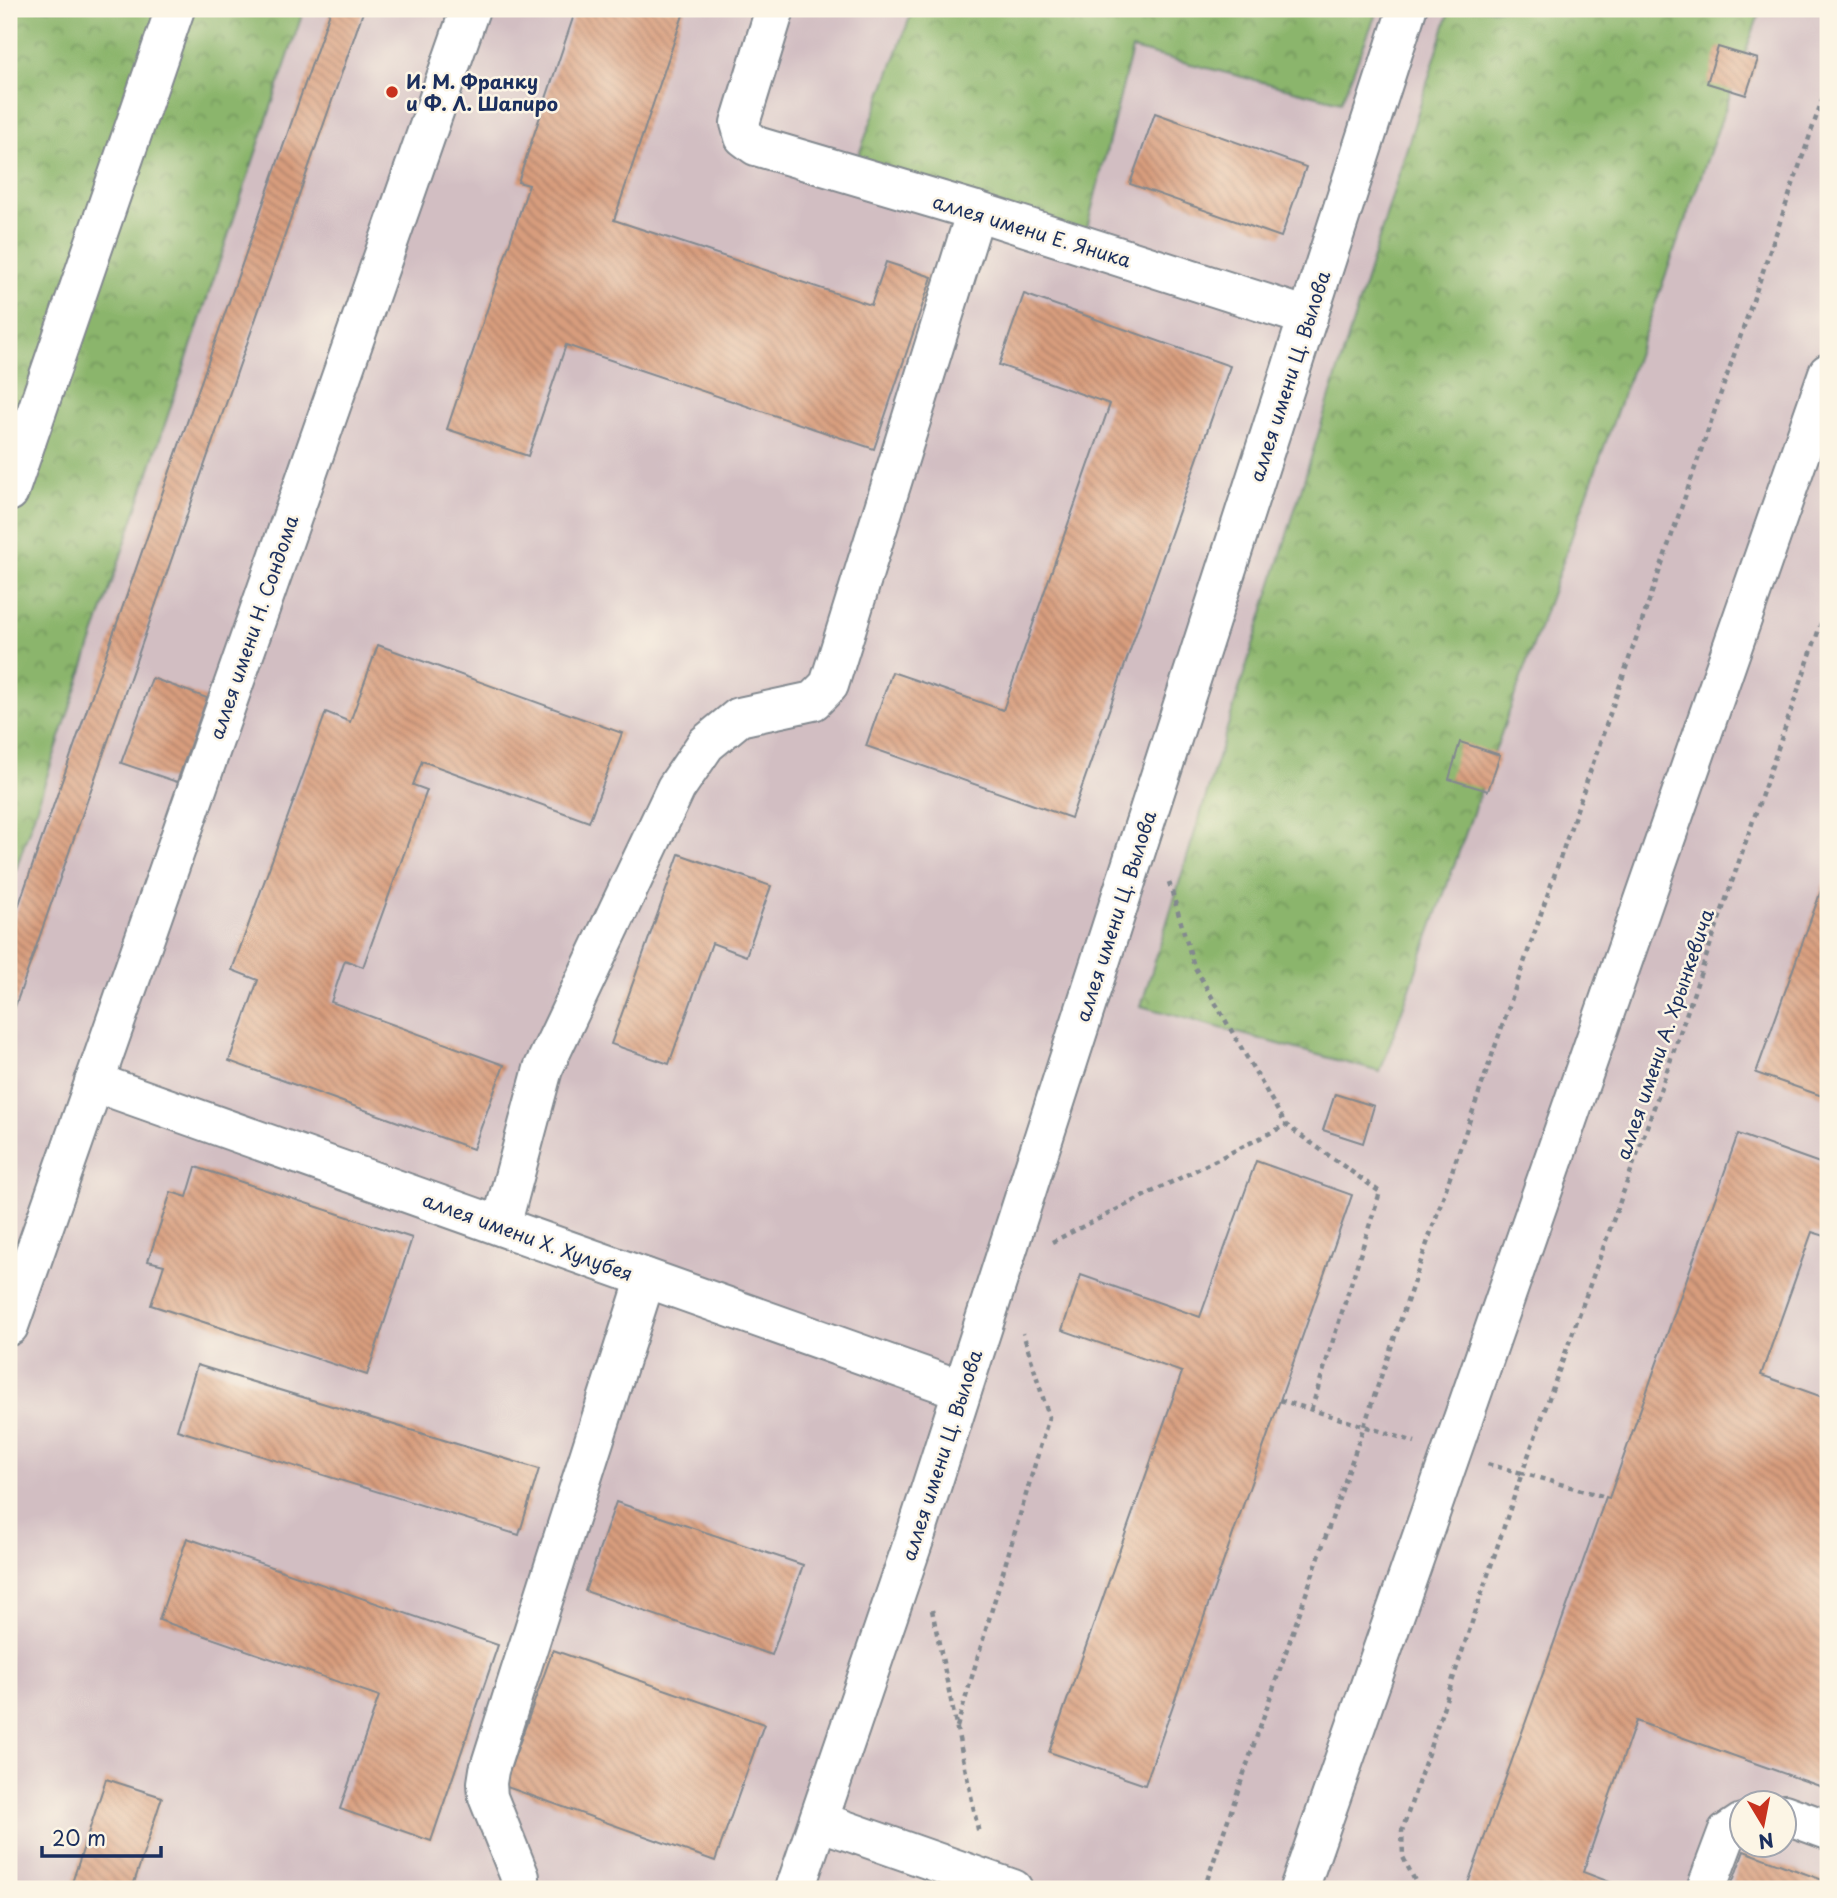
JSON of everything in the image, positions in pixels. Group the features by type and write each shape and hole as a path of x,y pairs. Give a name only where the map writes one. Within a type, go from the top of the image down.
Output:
{"street":[{"path":"9,492 175,9"},
{"name":"аллея имени Н. Сондома","path":"9,1326 470,9"},
{"name":"аллея имени Е. Яника","path":"775,9 740,123 744,137 756,146 976,211 1308,317"},
{"name":"аллея имени Ц. Вылова","path":"795,1889 916,1534 1407,9"},
{"path":"501,1226 543,1069 676,788 706,744 739,717 813,701 829,685 976,211"},
{"path":"1299,1889 1828,373"},
{"name":"аллея имени Х. Хулубея","path":"94,1082 962,1390"},
{"path":"519,1889 520,1877 488,1797 489,1770 646,1278"},
{"path":"1798,1819 1828,1830"},
{"path":"819,1821 1001,1885"},
{"path":"1706,1889 1728,1832"}],"path":[{"path":"1204,1889 1828,83"},
{"name":"аллея имени А. Хрынкевича","path":"1602,1496 1522,1473 1662,1085 1828,603"},
{"path":"1167,877 1194,966 1286,1125 1380,1192 1311,1410"},
{"path":"1002,1267 1286,1125"},
{"path":"957,1727 1049,1416 1021,1329"},
{"path":"930,1598 957,1727 1001,1885"}],"shaded area":[{"path":"9,9 1828,9 1828,1889 9,1889"}],"green space":[{"path":"9,9 304,9 9,890"},
{"path":"913,9 1378,9 1341,102 1132,49 1082,248 849,181"},
{"path":"1450,9 1761,9 1380,1072 1141,1006"}],"building":[{"path":"331,9 364,9 9,1024 9,933"},
{"path":"576,9 685,9 614,220 871,305 886,262 932,277 874,449 566,345 528,456 447,429 529,185 518,182"},
{"path":"1718,47 1758,59 1746,95 1707,83"},
{"path":"1155,113 1306,167 1281,237 1130,184"},
{"path":"1024,294 1230,366 1071,818 866,746 892,672 1003,710 1110,404 999,365"},
{"path":"378,645 622,733 589,822 422,761 413,785 427,790 363,967 345,960 331,1002 504,1065 473,1149 229,1061 258,980 232,970 326,712 350,722"},
{"path":"152,678 207,698 177,782 121,763"},
{"path":"1460,742 1500,755 1488,791 1449,779"},
{"path":"679,854 771,886 746,956 712,943 669,1064 611,1044"},
{"path":"1828,871 1828,1098 1756,1073"},
{"path":"1335,1094 1374,1106 1363,1143 1323,1130"},
{"path":"1738,1134 1828,1166 1828,1237 1812,1232 1761,1375 1828,1399 1828,1789 1636,1721 1583,1872 1628,1889 1466,1889 1606,1497 1609,1498"},
{"path":"1256,1161 1352,1195 1145,1785 1049,1752 1182,1372 1062,1330 1081,1275 1200,1317"},
{"path":"196,1167 412,1238 367,1375 151,1305 164,1265 148,1261 171,1192 187,1197"},
{"path":"197,1365 539,1469 519,1535 177,1430"},
{"path":"616,1502 803,1565 772,1655 585,1591"},
{"path":"187,1538 498,1645 431,1841 340,1809 379,1696 159,1620"},
{"path":"553,1650 764,1724 715,1861 504,1786"},
{"path":"106,1779 162,1797 132,1889 70,1889"},
{"path":"1741,1860 1768,1860 1828,1882 1828,1889 1730,1889"}],"place":[{"name":"И. М. Франку и Ф. Л. Шапиро","path":"392,92"}]}
